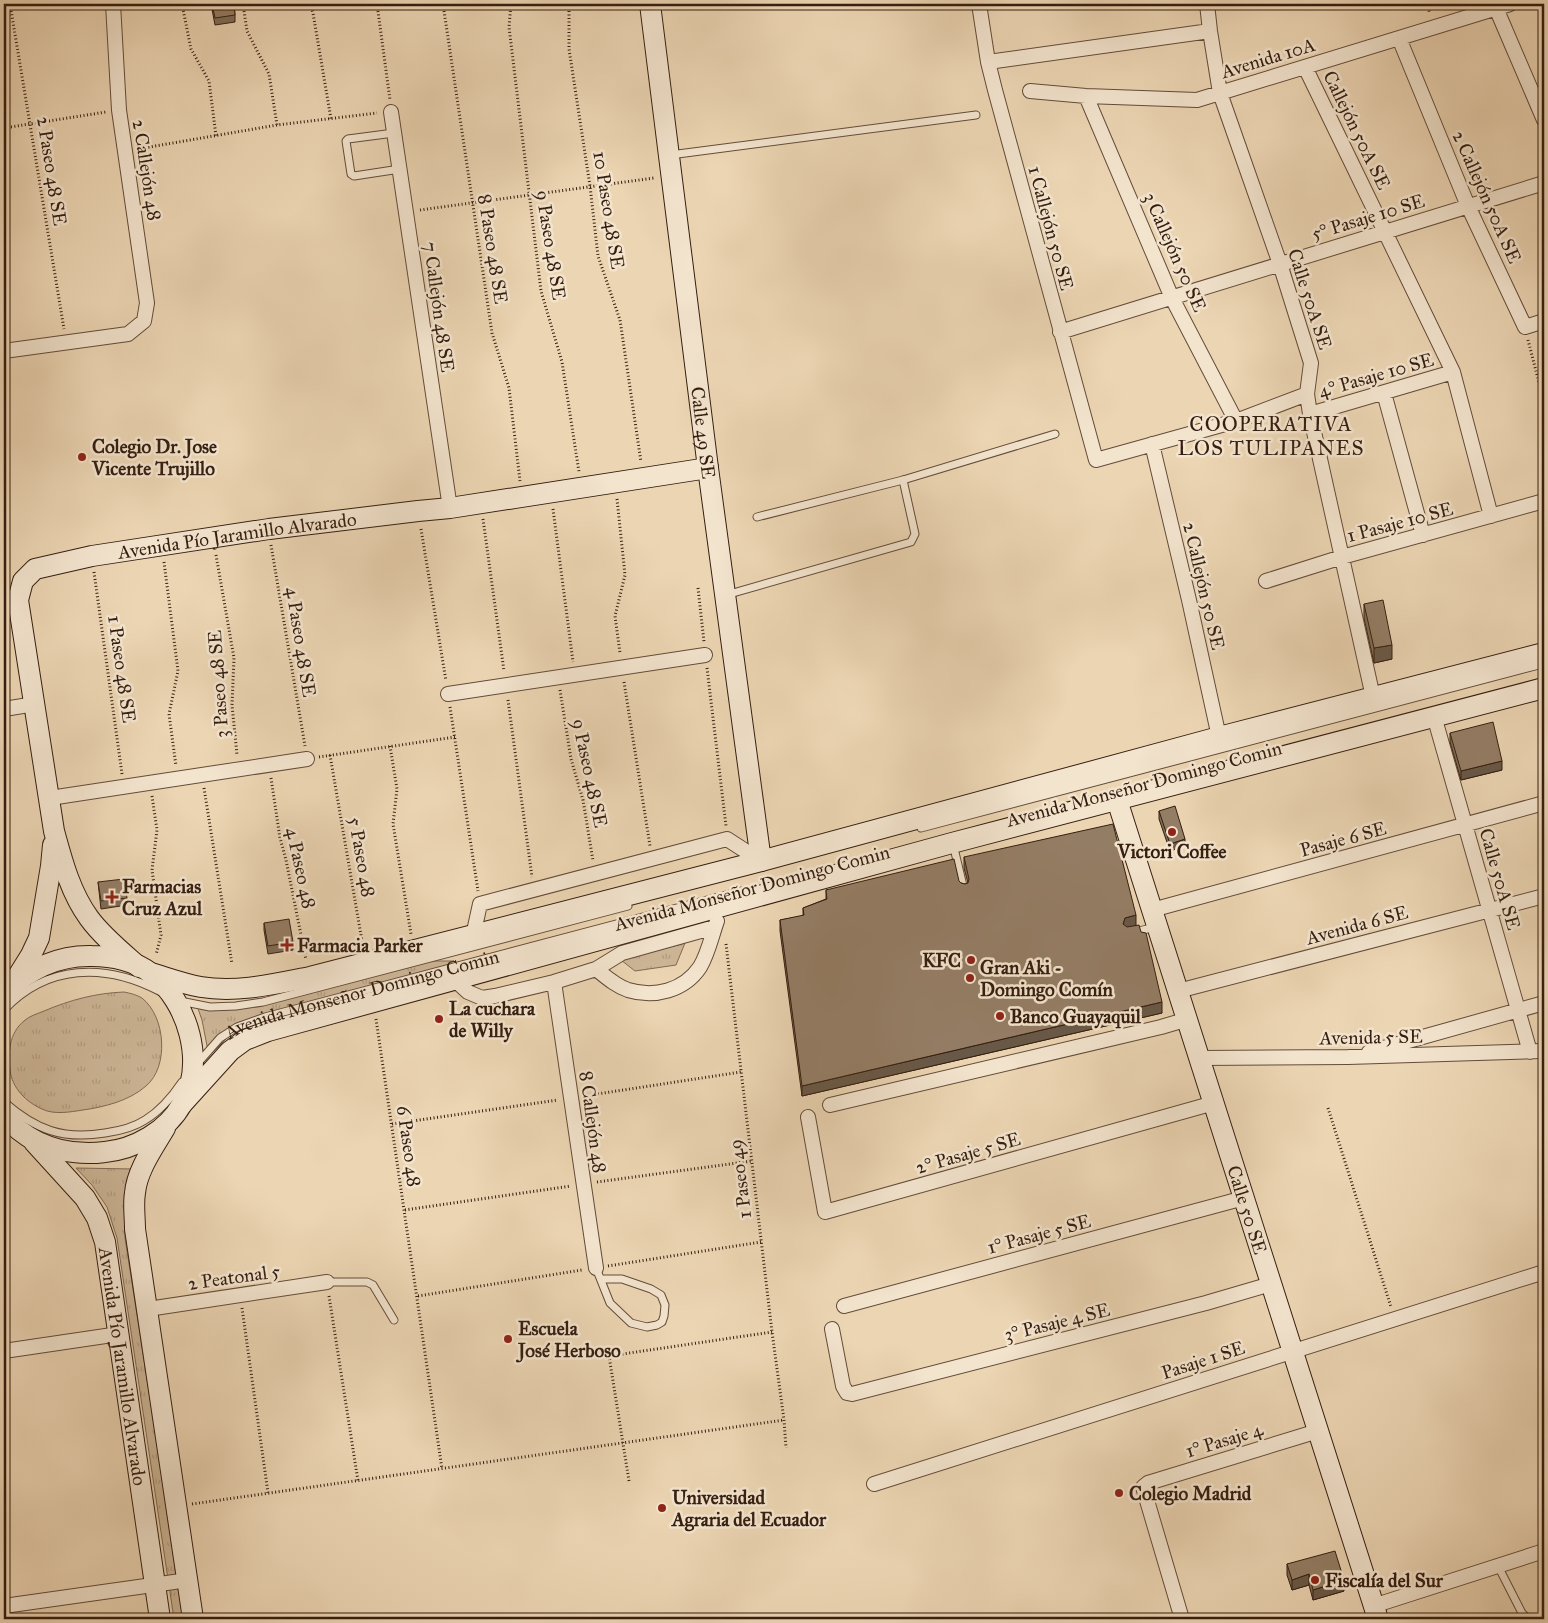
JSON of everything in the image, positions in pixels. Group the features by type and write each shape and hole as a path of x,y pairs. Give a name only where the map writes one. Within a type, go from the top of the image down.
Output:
{"main road":[{"name":"Calle 49 SE","path":"650,4 708,468 761,861"},
{"name":"Avenida Pío Jaramillo Alvarado","path":"182,1104 189,1087 192,1069 190,1033 184,1016 176,1000 164,986 114,945 89,918 75,893 62,863 54,831 35,704 16,600 23,581 35,569 92,556 162,544 269,529 450,508 708,468"},
{"name":"Avenida Monseñor Domingo Comin","path":"8,989 28,973 46,964 83,956 112,958 184,983 212,988 267,985 310,977 761,861 1219,737 1544,653"},
{"name":"Avenida Monseñor Domingo Comin","path":"182,1104 230,1052 245,1040 268,1031 952,843 1544,688"},
{"name":"Calle 50 SE","path":"1118,800 1376,1612"},
{"name":"Avenida Pío Jaramillo Alvarado","path":"8,989 31,955 40,932 51,866 54,831"},
{"path":"17,1129 49,1146 62,1150 90,1154 111,1152 132,1146 150,1137 167,1124 182,1104"},
{"name":"Avenida Pío Jaramillo Alvarado","path":"4,1113 17,1129 85,1198 97,1218 105,1242 160,1619"},
{"name":"Avenida Pío Jaramillo Alvarado","path":"167,1124 143,1168 135,1192 135,1229 193,1619"}],"street":[{"name":"2 Callejón 48","path":"66,342 128,334 144,321 147,302 119,110 112,4"},
{"name":"1 Callejón 50 SE","path":"978,4 988,62 1096,460"},
{"name":"Calle 50A SE","path":"1207,4 1220,93 1280,264 1311,363 1307,394 1310,414 1373,697"},
{"name":"Avenida 10A","path":"1030,91 1086,96 1197,100 1510,4"},
{"path":"1496,8 1544,120"},
{"path":"988,62 1210,31"},
{"name":"2 Callejón 50A SE","path":"1399,38 1468,206 1525,327"},
{"name":"Callejón 50A SE","path":"1305,67 1453,372 1491,516"},
{"name":"3 Callejón 50 SE","path":"1086,96 1172,298 1236,421"},
{"name":"7 Callejón 48 SE","path":"391,112 450,508"},
{"name":"5° Pasaje 10 SE","path":"1060,332 1544,183"},
{"path":"1525,327 1544,321"},
{"path":"4,351 66,342"},
{"name":"4° Pasaje 10 SE","path":"1310,414 1453,372"},
{"path":"1384,393 1423,535"},
{"name":"4° Pasaje 10 SE","path":"1096,460 1236,421 1307,394"},
{"name":"2 Callejón 50 SE","path":"1152,444 1219,737"},
{"name":"1 Pasaje 10 SE","path":"1266,581 1544,502"},
{"path":"448,694 705,655"},
{"path":"4,709 35,704"},
{"name":"Calle 50A SE","path":"1434,716 1518,1010 1537,1052"},
{"path":"50,798 307,759"},
{"name":"Pasaje 6 SE","path":"1155,918 1544,803"},
{"name":"Avenida Monseñor Domingo Comin","path":"473,936 480,904 727,839 761,861"},
{"name":"Avenida 6 SE","path":"1178,991 1544,896"},
{"name":"Avenida Monseñor Domingo Comin","path":"596,969 613,983 627,990 646,993 668,991 679,986 690,979 700,966 720,932 722,906"},
{"name":"Avenida Monseñor Domingo Comin","path":"455,980 468,992 482,998 554,982 596,969 622,953 720,932"},
{"name":"8 Callejón 48","path":"554,982 598,1273"},
{"path":"1348,1057 1544,1003"},
{"path":"830,1104 1161,1028 1188,1019"},
{"name":"Avenida 5 SE","path":"1199,1058 1348,1057 1537,1052"},
{"name":"2° Pasaje 5 SE","path":"808,1117 825,1212 1214,1103"},
{"name":"1° Pasaje 5 SE","path":"844,1306 1244,1198"},
{"name":"Pasaje 1 SE","path":"874,1484 1544,1272"},
{"name":"2 Peatonal 5","path":"148,1309 326,1282"},
{"name":"3° Pasaje 4 SE","path":"832,1329 843,1386 847,1393 852,1394 1197,1305 1271,1284"},
{"path":"4,1351 119,1334"},
{"name":"1° Pasaje 4","path":"1182,1619 1143,1487 1148,1483 1318,1431"},
{"path":"1376,1612 1498,1566 1544,1551"},
{"path":"4,1606 188,1580"}],"lane":[{"path":"669,155 976,115"},
{"path":"394,133 348,139 346,142 351,174 354,176 400,169"},
{"path":"757,517 903,480 1055,434"},
{"path":"725,595 911,542 914,534 903,480"},
{"name":"Avenida Monseñor Domingo Comin","path":"918,829 1544,663"},
{"path":"952,843 964,890"},
{"name":"Avenida Monseñor Domingo Comin","path":"4,1102 19,1116 39,1127 64,1135 90,1136 124,1130 145,1120 169,1101 192,1069 220,1038 237,1027 265,1017 749,888"},
{"name":"Avenida Monseñor Domingo Comin","path":"4,1010 27,989 72,972 96,972 119,975 136,980 176,1000 210,1007 263,1002 640,902"},
{"path":"1128,933 1155,918"},
{"path":"598,1273 622,1278 651,1289 661,1295 665,1306 662,1322 647,1327 632,1323 610,1303 598,1273"},
{"path":"326,1282 367,1282 373,1285 394,1320"},
{"path":"1498,1566 1522,1613 1528,1619"}],"path":[{"name":"2 Paseo 48 SE","path":"10,4 66,342"},
{"path":"182,4 191,49 209,81 216,136"},
{"path":"243,4 248,31 269,74 277,126"},
{"path":"310,4 314,13 331,119"},
{"path":"125,151 277,126 391,112 377,4"},
{"name":"8 Paseo 48 SE","path":"443,4 492,333 509,388 522,497"},
{"name":"9 Paseo 48 SE","path":"511,4 509,27 541,291 562,362 581,488"},
{"name":"10 Paseo 48 SE","path":"569,4 569,50 590,186 598,256 620,320 644,478"},
{"path":"4,128 119,110"},
{"path":"406,212 672,175"},
{"path":"1525,327 1544,402"},
{"path":"550,492 575,675"},
{"name":"4 Paseo 48 SE","path":"269,529 307,759"},
{"name":"3 Paseo 48 SE","path":"213,538 234,658 232,705 239,769"},
{"path":"162,544 178,671 169,714 177,779"},
{"name":"1 Paseo 48 SE","path":"92,556 124,787"},
{"path":"698,588 725,816"},
{"name":"9 Paseo 48 SE","path":"558,678 571,759 583,800 595,874"},
{"path":"307,759 454,737"},
{"path":"390,746 397,790 394,824 414,951"},
{"name":"5 Paseo 48","path":"330,755 366,963"},
{"name":"4 Paseo 48","path":"269,765 280,838 310,977"},
{"path":"202,775 232,964"},
{"path":"145,970 161,935 152,870 157,830 150,783"},
{"name":"1 Paseo 49","path":"720,932 784,1420 786,1448"},
{"name":"6 Paseo 48","path":"374,1001 442,1469"},
{"path":"1328,1108 1395,1319"},
{"path":"326,1282 358,1481"},
{"path":"240,1295 268,1493"},
{"path":"629,1481 609,1356 772,1332"},
{"path":"176,1506 784,1420"}],"green space":[{"path":"685,943 676,965 635,971 621,960"},
{"path":"431,961 454,961 437,971 250,1023 228,1037 209,1056 202,1020 196,1003 215,1009"},
{"path":"124,992 142,998 150,1006 160,1029 161,1055 153,1078 146,1086 132,1096 116,1102 67,1112 47,1111 25,1098 11,1077 9,1064 12,1037 19,1026 31,1016 64,1004 93,996"},
{"path":"76,1168 133,1169 126,1203 125,1238 183,1619 174,1619 117,1238 107,1207 92,1185"}],"building":[{"path":"212,4 234,4 235,15 215,18"},
{"path":"1383,600 1392,645 1374,648 1364,604"},
{"path":"1493,722 1502,761 1461,771 1450,733"},
{"name":"Victori Coffee","path":"1175,806 1185,839 1170,844 1159,811"},
{"name":"Gran Aki - Domingo Comín","path":"1113,824 1136,915 1125,918 1123,924 1127,927 1139,925 1141,932 1146,933 1162,1002 802,1086 780,920 804,915 803,908 827,899 826,890 954,859 959,881 965,884 968,883 969,879 964,857"},
{"path":"124,879 127,898 101,901 98,882"},
{"path":"289,919 293,942 268,946 264,923"},
{"path":"1335,1551 1344,1580 1313,1590 1309,1574 1292,1580 1287,1564"}],"place":[{"name":"Colegio Dr. Jose Vicente Trujillo","path":"82,457"},
{"name":"Victori Coffee","path":"1172,832"},
{"name":"Farmacias Cruz Azul","path":"112,897"},
{"name":"Farmacia Parker","path":"287,945"},
{"name":"KFC","path":"971,960"},
{"name":"Gran Aki - Domingo Comín","path":"970,978"},
{"name":"Banco Guayaquil","path":"1000,1016"},
{"name":"La cuchara de Willy","path":"439,1019"},
{"name":"Escuela José Herboso","path":"508,1339"},
{"name":"Colegio Madrid","path":"1119,1493"},
{"name":"Universidad Agraria del Ecuador","path":"662,1508"},
{"name":"Fiscalía del Sur","path":"1315,1580"}],"district":[{"name":"COOPERATIVA LOS TULIPANES","path":"1271,436"}]}
